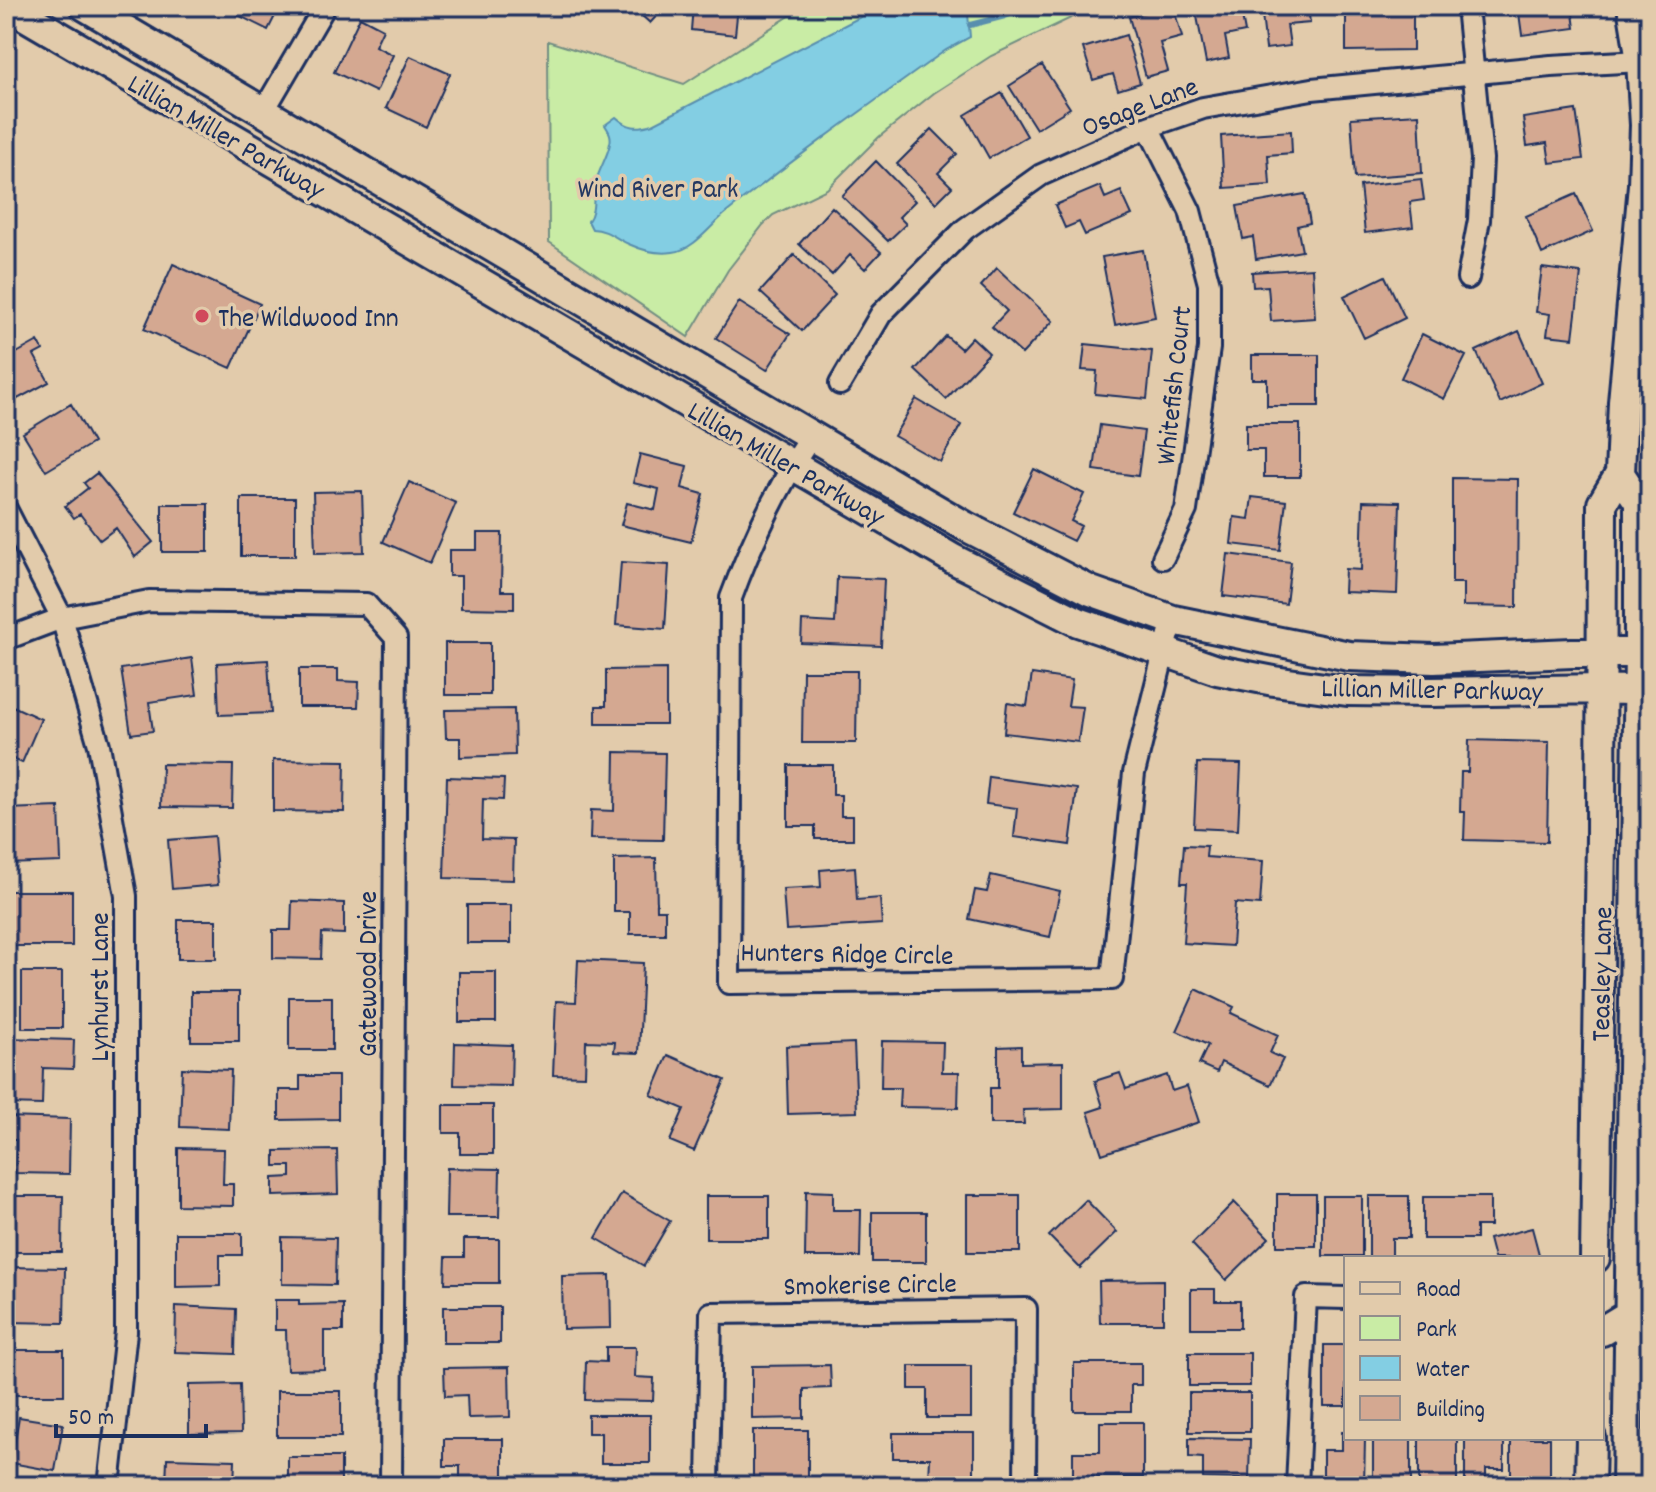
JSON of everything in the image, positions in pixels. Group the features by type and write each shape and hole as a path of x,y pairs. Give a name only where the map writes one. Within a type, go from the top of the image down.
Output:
{"main road":[{"name":"Lillian Miller Parkway","path":"8,6 953,559 1078,622 1217,670 1347,691 1644,691"},
{"name":"Lillian Miller Parkway","path":"85,6 811,437 965,526 1091,591 1173,620 1349,656 1434,659 1644,653"},
{"path":"1620,474 1645,125 1641,61 1632,6"},
{"name":"Teasley Lane","path":"1595,1256 1602,504 1620,474 1639,502 1644,653 1633,1069 1627,1486"},
{"path":"1599,1067 1633,1069"},
{"path":"1604,1330 1630,1314"},
{"path":"1590,1486 1591,1440"}],"street":[{"path":"263,112 325,6"},
{"path":"1467,6 1482,159 1479,220 1468,278"},
{"name":"Osage Lane","path":"840,384 881,314 965,229 1041,175 1148,127 1203,108 1312,89 1551,66 1641,61"},
{"name":"Whitefish Court","path":"1148,127 1190,211 1209,284 1209,348 1186,510 1163,558"},
{"name":"Hunters Ridge Circle","path":"811,437 792,466 749,549 731,598 729,983 1112,979 1134,773 1173,620"},
{"name":"Lynhurst Lane","path":"6,509 62,618 99,745 126,896 126,1332 109,1486"},
{"name":"Gatewood Drive","path":"6,639 62,618 149,601 366,604 396,638 391,1486"},
{"path":"1297,1486 1306,1297 1344,1298"},
{"name":"Smokerise Circle","path":"708,1486 711,1313 1026,1309 1025,1486"}],"shaded area":[{"path":"1650,1208 1650,1486 1629,1486 1632,1209"}],"green space":[{"name":"Wind River Park","path":"805,6 1096,6 991,56 934,93 879,137 827,189 773,215 728,270 688,337 549,242 548,41 684,84"}],"water":[{"path":"888,6 946,6 968,14 970,37 946,50 807,150 688,247 673,252 652,252 592,229 588,221 593,208 595,185 611,140 605,125 616,117 633,126 653,124 870,12"}],"building":[{"path":"230,6 280,6 268,30 228,10"},
{"path":"631,6 666,6 650,23"},
{"path":"693,6 738,6 735,35 691,30"},
{"path":"1173,6 1182,37 1160,43 1168,71 1146,77 1129,17"},
{"path":"1195,6 1240,6 1245,32 1225,36 1229,58 1206,63"},
{"path":"1261,6 1308,6 1310,23 1287,25 1290,46 1266,49"},
{"path":"1518,6 1572,6 1575,28 1522,35"},
{"path":"1413,8 1413,50 1346,51 1346,9"},
{"path":"360,17 383,29 375,46 393,55 376,92 334,72"},
{"path":"1126,35 1140,83 1118,90 1113,74 1093,80 1083,48"},
{"path":"410,56 450,74 426,127 386,108"},
{"path":"1042,65 1070,108 1036,129 1009,86"},
{"path":"1002,93 1027,136 989,158 965,115"},
{"path":"1576,110 1583,159 1550,163 1547,143 1527,146 1523,118"},
{"path":"1419,114 1422,173 1355,178 1351,118"},
{"path":"932,129 957,154 938,173 952,187 936,203 897,164"},
{"path":"1291,131 1292,153 1268,155 1270,185 1224,188 1221,136"},
{"path":"876,161 915,201 899,217 906,224 888,241 842,196"},
{"path":"1421,179 1424,200 1410,202 1413,227 1365,233 1360,186"},
{"path":"1100,186 1105,198 1121,191 1132,215 1085,235 1079,222 1065,228 1055,205"},
{"path":"1305,194 1310,223 1297,226 1302,251 1256,259 1253,237 1243,239 1237,206"},
{"path":"1576,194 1593,231 1542,254 1526,216"},
{"path":"832,207 881,252 865,269 850,255 832,275 799,244"},
{"path":"1143,250 1155,317 1115,325 1102,257"},
{"path":"794,255 835,295 802,331 760,292"},
{"name":"The Wildwood Inn","path":"173,264 260,304 231,368 144,329"},
{"path":"997,268 1053,321 1022,354 992,327 1007,311 981,286"},
{"path":"1312,268 1315,318 1271,321 1268,286 1253,287 1252,272"},
{"path":"1542,268 1581,273 1573,338 1547,335 1550,314 1536,312"},
{"path":"1385,276 1405,318 1364,338 1344,296"},
{"path":"739,302 790,334 767,370 716,338"},
{"path":"1519,331 1542,383 1500,403 1476,351"},
{"path":"1422,334 1466,356 1444,399 1401,378"},
{"path":"946,336 961,349 972,337 989,353 946,399 915,370"},
{"path":"38,341 43,350 34,355 49,382 12,402 6,392 6,359"},
{"path":"1085,344 1152,351 1147,399 1095,394 1097,371 1082,370"},
{"path":"1252,355 1319,355 1319,406 1267,406 1267,379 1252,379"},
{"path":"916,399 961,425 940,462 894,436"},
{"path":"71,404 93,443 46,471 23,433"},
{"path":"1246,424 1300,424 1300,477 1264,477 1264,450 1246,450"},
{"path":"1100,425 1144,431 1138,476 1094,470"},
{"path":"640,454 687,466 682,488 703,494 691,542 621,525 627,503 655,510 659,489 633,483"},
{"path":"1034,469 1084,494 1071,521 1081,526 1073,541 1013,512"},
{"path":"97,473 153,542 135,557 116,528 100,540 80,514 74,518 65,506 88,488 84,483"},
{"path":"1452,478 1518,479 1517,607 1463,606 1463,583 1452,583"},
{"path":"409,482 456,503 430,563 383,542"},
{"path":"362,491 364,552 315,553 313,492"},
{"path":"1252,497 1286,501 1280,550 1231,544 1234,517 1249,519"},
{"path":"241,498 295,498 295,556 241,556"},
{"path":"1363,501 1400,502 1397,594 1344,592 1345,569 1361,570"},
{"path":"162,504 208,504 208,552 162,552"},
{"path":"477,533 502,533 501,591 514,591 514,609 461,608 461,576 449,576 449,550 477,550"},
{"path":"1228,554 1291,562 1286,604 1223,596"},
{"path":"621,562 669,565 665,629 616,625"},
{"path":"837,577 884,579 881,646 801,643 802,621 835,623"},
{"path":"445,643 490,643 490,695 445,695"},
{"path":"192,658 197,695 149,702 153,731 131,734 121,669"},
{"path":"268,660 271,713 219,715 217,663"},
{"path":"299,669 338,669 338,681 359,682 358,707 299,707"},
{"path":"666,669 666,724 596,724 596,706 606,706 606,670"},
{"path":"803,671 857,671 856,743 802,743"},
{"path":"1032,674 1072,680 1068,706 1083,707 1078,742 1004,733 1007,703 1027,706"},
{"path":"6,703 41,719 22,763 6,756"},
{"path":"514,709 515,755 460,757 460,738 446,738 445,710"},
{"path":"1469,740 1549,742 1547,842 1464,840 1465,812 1460,812 1461,772 1468,772"},
{"path":"615,752 665,753 663,840 590,839 591,810 614,811"},
{"path":"273,760 345,761 344,812 273,811"},
{"path":"1197,763 1241,764 1238,830 1194,828"},
{"path":"162,764 233,765 232,808 161,807"},
{"path":"788,765 833,765 833,795 841,795 841,816 853,816 853,839 815,839 815,826 788,826"},
{"path":"447,777 504,779 503,800 483,799 482,839 514,840 513,880 444,878"},
{"path":"989,777 1077,789 1070,845 1014,837 1017,808 986,804"},
{"path":"59,807 61,862 6,864 6,809"},
{"path":"214,836 218,885 172,889 168,840"},
{"path":"1184,845 1207,846 1206,857 1263,861 1260,905 1235,903 1232,946 1183,943 1187,883 1181,883"},
{"path":"656,858 657,910 665,910 665,934 630,934 630,912 614,912 614,859"},
{"path":"855,867 857,900 880,898 882,924 786,930 783,889 821,887 820,870"},
{"path":"991,875 1060,891 1050,937 969,919 975,890 987,892"},
{"path":"6,891 72,891 72,946 7,946"},
{"path":"292,901 344,903 344,934 322,933 321,959 273,958 273,930 291,930"},
{"path":"467,905 511,905 511,943 467,943"},
{"path":"178,920 216,920 216,959 178,959"},
{"path":"578,960 643,963 639,1053 614,1052 615,1042 586,1041 585,1076 553,1075 556,1001 576,1002"},
{"path":"22,972 62,972 62,1028 22,1028"},
{"path":"459,972 496,972 496,1022 459,1022"},
{"path":"1196,989 1234,1007 1231,1013 1278,1035 1270,1053 1283,1059 1270,1085 1221,1062 1217,1072 1199,1064 1208,1045 1177,1031"},
{"path":"191,992 239,992 239,1041 191,1041"},
{"path":"289,997 332,997 332,1050 289,1050"},
{"path":"6,1038 74,1040 73,1069 43,1068 42,1105 6,1104"},
{"path":"882,1041 943,1042 942,1072 959,1072 958,1108 899,1107 900,1088 881,1088"},
{"path":"455,1043 512,1045 511,1086 454,1085"},
{"path":"854,1043 857,1112 788,1114 786,1046"},
{"path":"1021,1046 1021,1063 1063,1062 1063,1109 1023,1110 1024,1124 990,1124 990,1088 998,1088 998,1047"},
{"path":"668,1055 725,1080 694,1151 670,1141 684,1109 651,1095"},
{"path":"182,1068 231,1070 229,1129 180,1127"},
{"path":"1120,1073 1126,1089 1167,1075 1172,1091 1187,1086 1199,1122 1102,1154 1088,1112 1103,1107 1095,1081"},
{"path":"300,1076 338,1076 338,1119 279,1120 279,1090 300,1090"},
{"path":"443,1105 493,1105 493,1154 460,1154 460,1133 443,1133"},
{"path":"6,1117 70,1119 69,1174 15,1173 16,1140 6,1140"},
{"path":"178,1148 224,1149 223,1184 233,1184 233,1206 178,1205"},
{"path":"337,1150 338,1194 273,1196 273,1178 291,1177 291,1166 275,1166 275,1151"},
{"path":"447,1168 500,1169 499,1217 446,1217"},
{"path":"806,1191 833,1192 833,1210 861,1210 860,1257 805,1257"},
{"path":"622,1193 670,1221 644,1266 596,1238"},
{"path":"1277,1194 1316,1194 1316,1246 1277,1246"},
{"path":"967,1195 1020,1195 1020,1252 967,1252"},
{"path":"10,1196 63,1196 62,1252 10,1252"},
{"path":"706,1196 769,1196 769,1239 706,1239"},
{"path":"1323,1196 1362,1196 1362,1256 1323,1256"},
{"path":"1369,1196 1409,1196 1409,1238 1392,1238 1392,1256 1369,1256"},
{"path":"1423,1197 1490,1197 1490,1226 1476,1226 1476,1239 1423,1239"},
{"path":"1086,1200 1117,1232 1080,1268 1049,1236"},
{"path":"1234,1202 1269,1238 1226,1280 1192,1244"},
{"path":"872,1212 926,1212 926,1262 872,1262"},
{"path":"1532,1228 1539,1256 1493,1256 1489,1239"},
{"path":"176,1233 242,1233 242,1255 220,1255 220,1286 176,1287"},
{"path":"282,1237 336,1238 335,1285 282,1284"},
{"path":"464,1239 499,1239 499,1283 445,1283 446,1257 464,1257"},
{"path":"6,1267 65,1268 64,1323 6,1322"},
{"path":"610,1275 611,1328 563,1329 562,1276"},
{"path":"1163,1280 1163,1323 1100,1323 1099,1281"},
{"path":"1191,1289 1215,1289 1215,1301 1240,1301 1240,1328 1191,1328"},
{"path":"275,1300 299,1300 299,1305 343,1304 343,1331 324,1331 324,1369 287,1370 286,1330 275,1330"},
{"path":"176,1306 236,1309 235,1354 175,1352"},
{"path":"443,1307 500,1307 500,1343 443,1343"},
{"path":"1324,1345 1344,1345 1344,1406 1324,1406"},
{"path":"606,1347 636,1347 635,1377 654,1378 653,1401 585,1400 586,1361 606,1362"},
{"path":"6,1350 64,1350 64,1395 14,1395 14,1368 6,1368"},
{"path":"1189,1353 1250,1353 1250,1386 1189,1386"},
{"path":"1074,1363 1141,1363 1141,1385 1131,1385 1131,1411 1074,1411"},
{"path":"830,1365 831,1388 804,1389 804,1418 752,1419 752,1366"},
{"path":"909,1366 971,1366 971,1418 927,1418 927,1389 909,1389"},
{"path":"509,1367 510,1417 468,1418 467,1395 445,1396 444,1368"},
{"path":"240,1384 241,1433 189,1434 189,1385"},
{"path":"277,1391 341,1391 341,1437 277,1437"},
{"path":"1189,1393 1250,1393 1250,1432 1189,1432"},
{"path":"588,1415 650,1415 650,1463 601,1463 601,1433 588,1433"},
{"path":"19,1417 63,1424 55,1471 11,1463"},
{"path":"1100,1422 1143,1422 1143,1477 1073,1477 1073,1452 1100,1452"},
{"path":"753,1430 808,1430 808,1481 753,1481"},
{"path":"1342,1432 1344,1440 1365,1440 1364,1486 1323,1486 1323,1450 1342,1450"},
{"path":"893,1433 974,1433 974,1480 929,1480 930,1458 893,1458"},
{"path":"1189,1438 1250,1439 1249,1479 1203,1478 1203,1458 1189,1457"},
{"path":"444,1439 503,1439 503,1486 460,1486 460,1466 444,1466"},
{"path":"1373,1440 1411,1440 1411,1486 1373,1486"},
{"path":"1419,1440 1457,1440 1457,1486 1419,1486"},
{"path":"1465,1440 1504,1440 1504,1469 1486,1469 1486,1486 1465,1486"},
{"path":"1511,1440 1550,1440 1550,1476 1511,1476"},
{"path":"288,1457 341,1457 341,1486 288,1486"},
{"path":"167,1458 235,1460 234,1486 166,1486"},
{"path":"651,1479 651,1486 589,1486 589,1481"}],"waterway":[{"path":"970,25 1031,6"}],"place":[{"name":"The Wildwood Inn","path":"202,316"}]}
